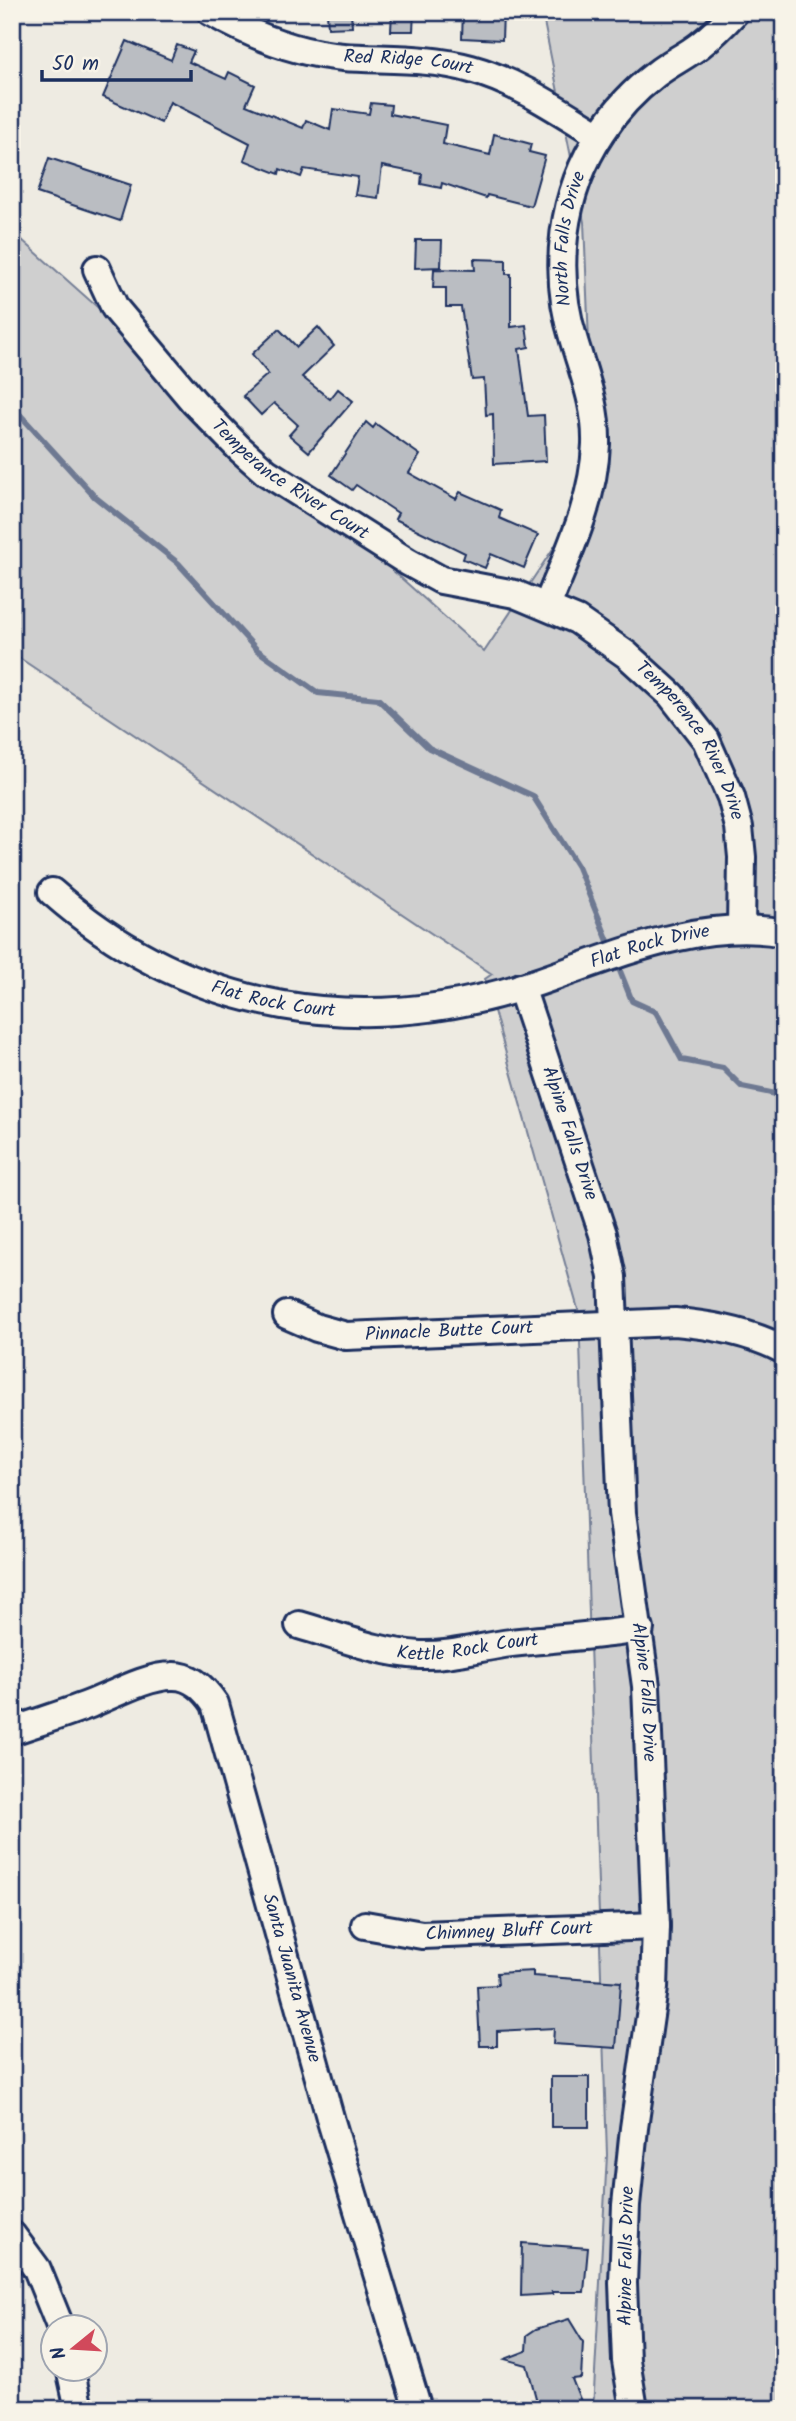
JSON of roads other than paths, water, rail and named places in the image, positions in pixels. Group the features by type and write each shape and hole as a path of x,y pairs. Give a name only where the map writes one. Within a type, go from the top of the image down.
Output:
{"street":[{"name":"Red Ridge Court","path":"211,12 235,26 271,41 308,51 341,57 410,58 471,69 500,78 533,93 599,135"},
{"name":"North Falls Drive","path":"547,606 584,512 593,478 596,443 594,408 565,304 562,271 564,233 570,200 599,135 631,96 656,74 699,46 735,12"},
{"name":"Temperance River Court","path":"97,269 115,308 194,402 266,472 441,580 515,594 547,606"},
{"name":"Temperence River Drive","path":"547,606 577,620 626,654 671,695 706,740 731,797 739,827 742,857 741,929"},
{"name":"Flat Rock Court","path":"52,892 102,932 142,957 192,981 229,994 282,1006 329,1012 388,1012 422,1009 522,988"},
{"name":"Flat Rock Drive","path":"522,988 580,966 682,936 741,929 784,933"},
{"name":"Alpine Falls Drive","path":"522,988 603,1234 612,1278 622,1513 646,1686 656,1926 654,1988 626,2205 623,2283 626,2361 634,2409"},
{"name":"Pinnacle Butte Court","path":"287,1315 317,1328 346,1336 675,1322 741,1332 784,1350"},
{"name":"Kettle Rock Court","path":"299,1625 390,1651 419,1655 450,1654 509,1644 640,1629"},
{"name":"Santa Juanita Avenue","path":"12,1731 156,1678 173,1675 197,1683 215,1704 331,2121 418,2409"},
{"name":"Chimney Bluff Court","path":"365,1925 422,1935 656,1926"},
{"path":"12,2235 37,2269 54,2312"},
{"path":"73,2382 79,2409"}],"waterway":[{"path":"12,406 95,497 178,563 257,650 318,693 378,699 429,748 533,796 578,867 612,951"},
{"path":"616,961 632,1001 656,1012 682,1060 723,1068 742,1087 776,1094 784,1100"}]}
